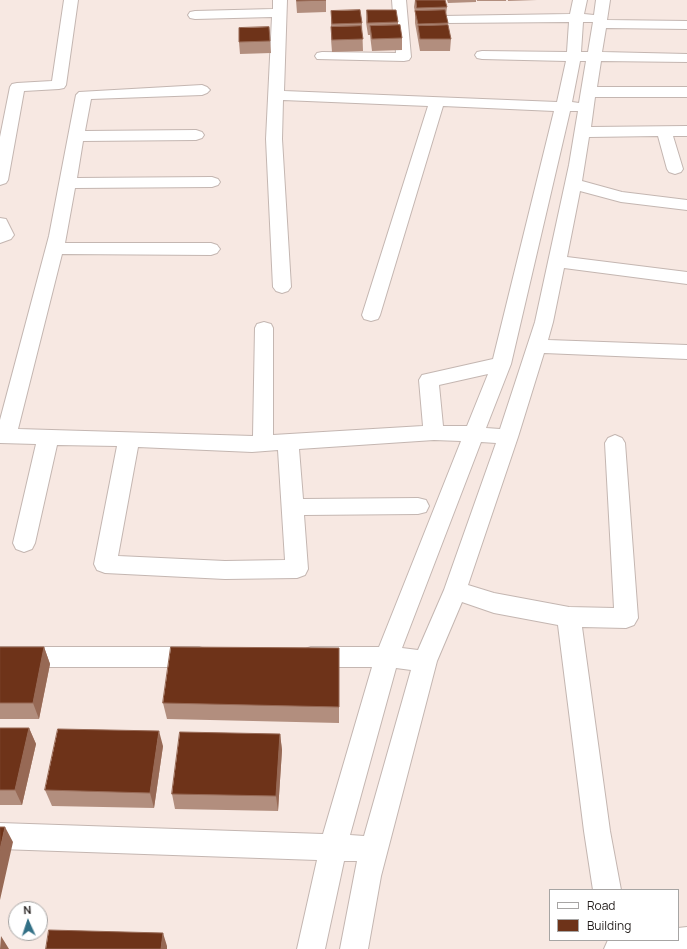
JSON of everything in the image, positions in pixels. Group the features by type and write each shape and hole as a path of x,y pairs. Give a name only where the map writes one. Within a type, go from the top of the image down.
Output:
{"street":[{"path":"0,180 17,87 59,85 71,0"},
{"path":"322,56 404,57 400,0"},
{"path":"195,15 280,7 274,139 282,287"},
{"path":"311,949 333,847 387,657 501,364 563,107 574,56 578,9"},
{"path":"447,20 578,9 601,14 687,25"},
{"path":"354,949 367,876 425,661 455,590 508,437 544,322 574,184 601,14"},
{"path":"386,18 401,18"},
{"path":"482,55 687,58"},
{"path":"202,90 84,95 78,136 55,248 3,436 263,444 434,433 508,437"},
{"path":"276,95 563,107 588,100 687,92"},
{"path":"371,314 437,102"},
{"path":"664,131 675,169"},
{"path":"583,132 687,132"},
{"path":"78,136 196,135"},
{"path":"68,183 212,182"},
{"path":"574,184 621,197 687,205"},
{"path":"0,223 5,235 0,238"},
{"path":"55,248 211,249"},
{"path":"557,261 687,278"},
{"path":"263,444 264,328"},
{"path":"537,346 687,352"},
{"path":"434,433 429,380 501,364"},
{"path":"24,543 48,438"},
{"path":"129,439 105,564 261,571 297,569 288,442"},
{"path":"455,590 494,603 569,617 626,618 615,443"},
{"path":"292,507 418,506"},
{"path":"569,617 596,831 607,889"},
{"path":"0,657 222,657"},
{"path":"286,657 387,657 425,661"},
{"path":"0,836 374,849"},
{"path":"618,949 687,941"}],"building":[{"path":"297,0 326,0 297,1"},
{"path":"416,0 445,0 447,7 417,8"},
{"path":"360,10 362,23 332,24 331,11"},
{"path":"367,10 396,10 398,22 368,23"},
{"path":"445,10 448,23 418,24 415,11"},
{"path":"400,25 402,38 372,39 370,26"},
{"path":"448,25 451,39 420,39 418,26"},
{"path":"361,26 363,39 332,40 331,27"},
{"path":"269,27 270,41 239,42 239,28"},
{"path":"0,647 44,647 33,703 0,703"},
{"path":"171,647 339,648 339,707 163,703"},
{"path":"0,728 29,728 15,790 0,790"},
{"path":"58,729 159,731 150,793 45,790"},
{"path":"180,732 280,734 276,796 172,794"},
{"path":"0,827 5,827 0,850"},
{"path":"49,930 163,933 161,949 46,949"}]}
